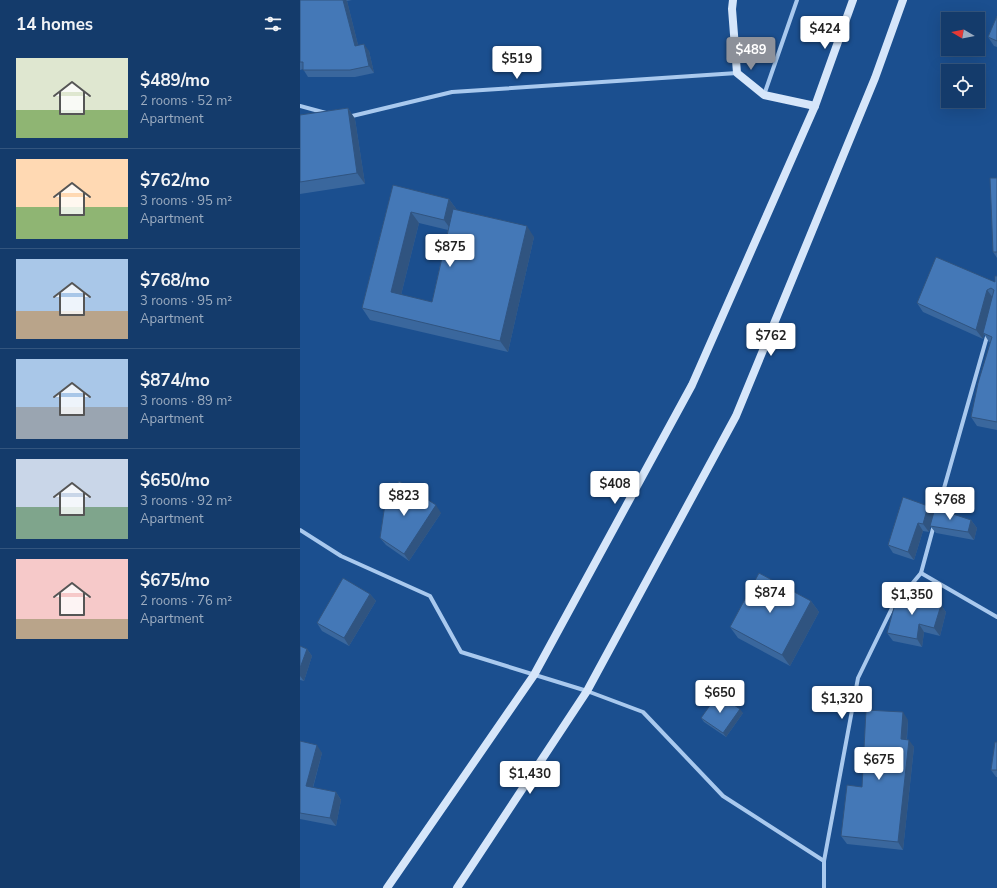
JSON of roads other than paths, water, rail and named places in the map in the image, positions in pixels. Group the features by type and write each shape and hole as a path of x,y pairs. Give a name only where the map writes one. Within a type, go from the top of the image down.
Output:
{"main road":[{"path":"733,0 732,9 736,73 764,96 814,106"},
{"path":"387,888 534,675 692,385 814,106 853,0"},
{"path":"457,888 587,691 736,416 875,78 903,0"}],"street":[{"path":"764,96 797,0"},
{"path":"345,118 452,92 736,73"},
{"path":"300,106 330,114"},
{"path":"824,888 824,861 858,678 892,608 920,573 990,325"},
{"path":"300,530 341,556 430,596 461,652 587,691 643,712 723,796 824,861"},
{"path":"920,573 997,617"}]}
